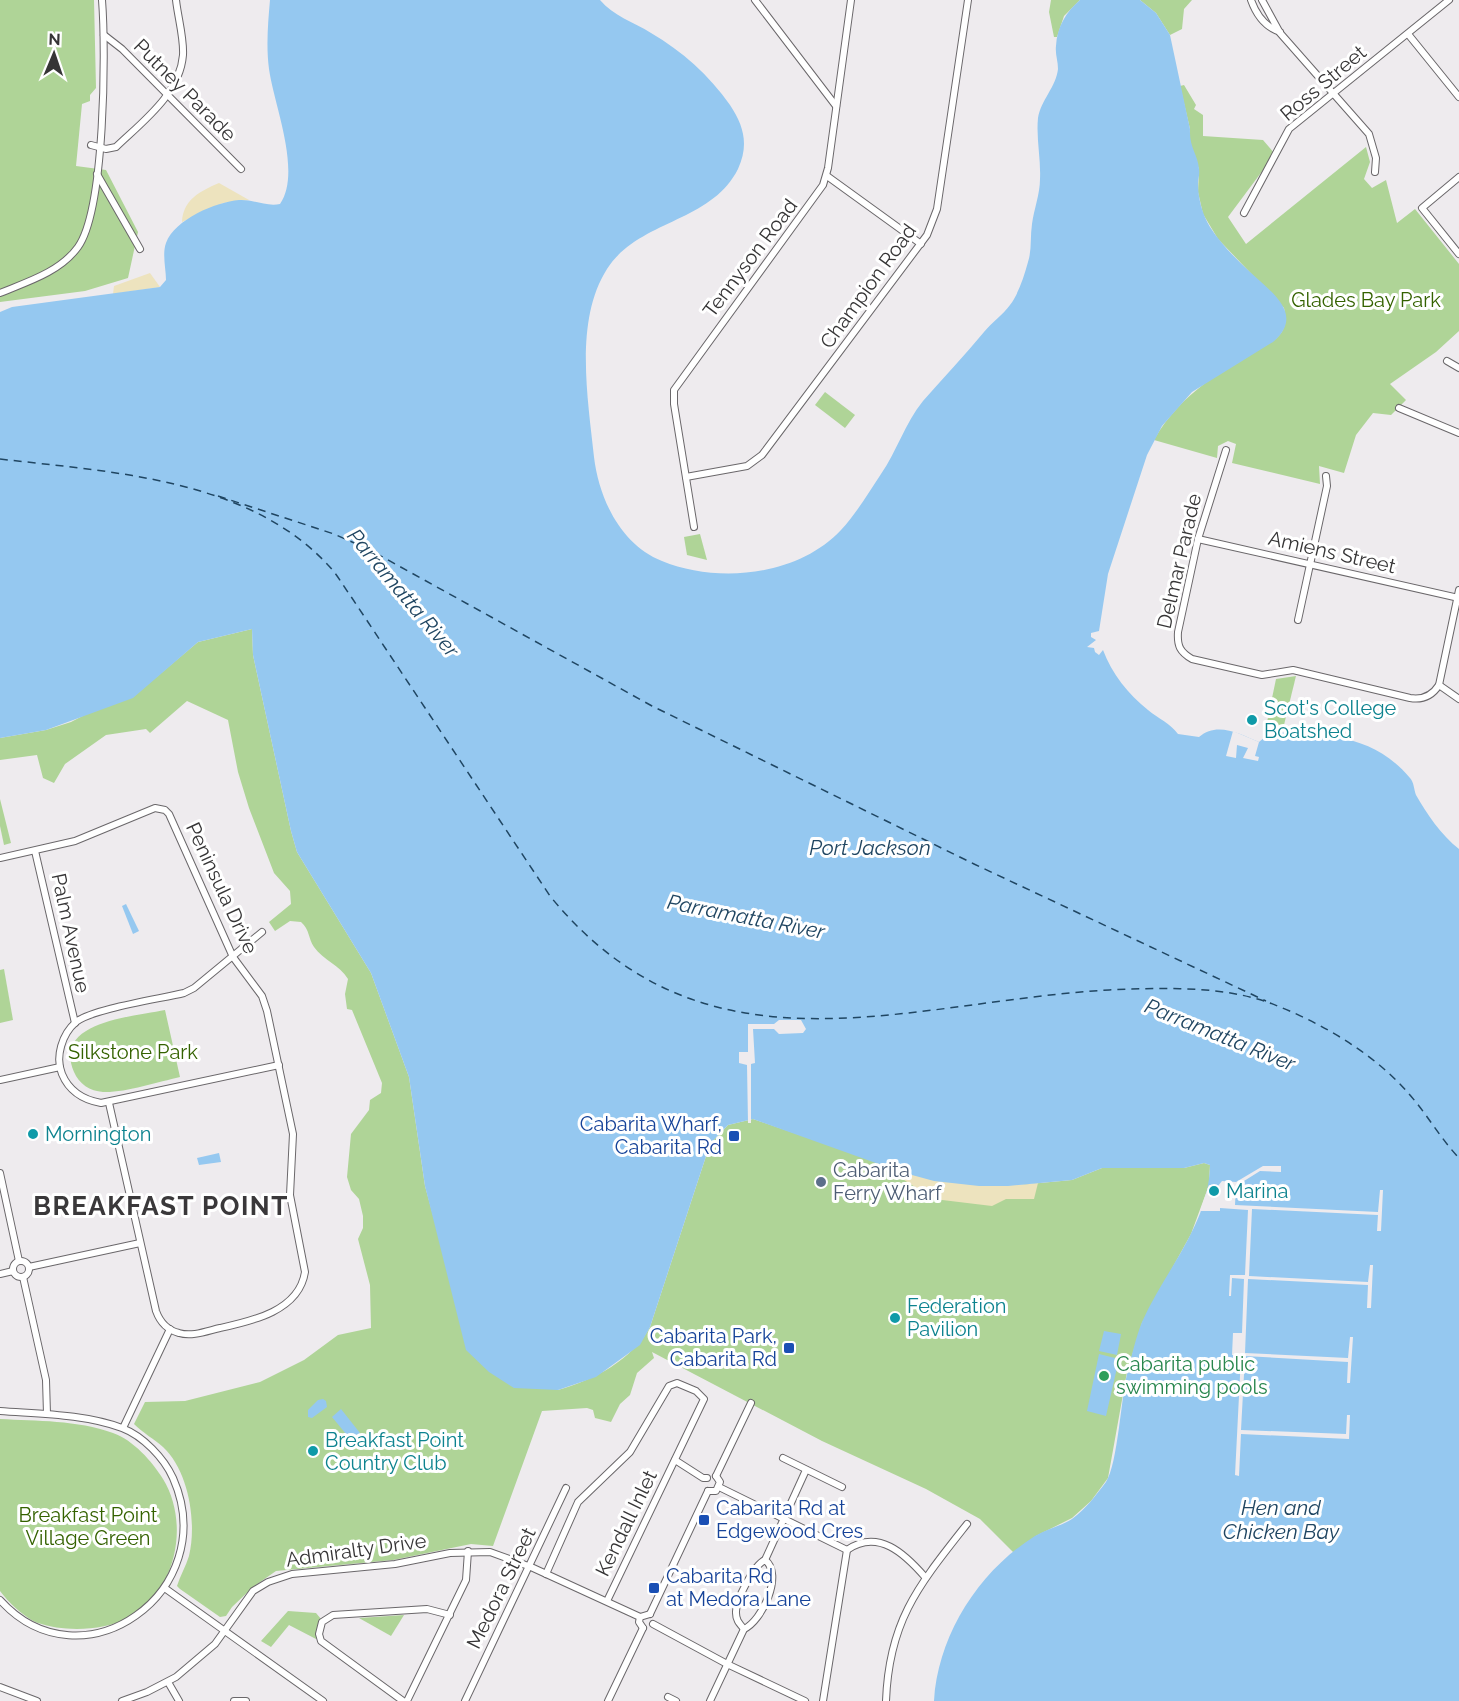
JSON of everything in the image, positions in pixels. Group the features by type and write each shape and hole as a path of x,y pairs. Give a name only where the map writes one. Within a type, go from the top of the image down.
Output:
{"street":[{"path":"0,293 63,264 78,247 90,221 97,174 105,35 102,0"},
{"path":"91,145 98,148 116,147 167,96 181,67 183,53 176,0"},
{"path":"755,0 836,106"},
{"name":"Tennyson Road","path":"694,527 674,404 676,385 818,194 827,176 851,0"},
{"name":"Champion Road","path":"686,477 739,468 755,462 921,244 931,227 937,208 968,0"},
{"path":"1251,0 1256,11 1270,29 1280,33"},
{"path":"1262,0 1280,33 1369,134 1376,158 1375,172"},
{"name":"Ross Street","path":"1244,213 1289,129 1449,0"},
{"path":"1408,34 1459,97"},
{"name":"Putney Parade","path":"105,35 122,49 241,169"},
{"path":"97,174 140,249"},
{"path":"827,176 921,244"},
{"path":"1459,177 1422,208 1459,254"},
{"path":"1446,361 1459,368"},
{"path":"1399,408 1459,433"},
{"name":"Delmar Parade","path":"1226,450 1198,539 1178,632 1179,649 1192,658 1262,675 1293,670 1418,699 1437,688"},
{"path":"1298,620 1327,486 1326,476"},
{"name":"Amiens Street","path":"1198,539 1458,598"},
{"path":"1459,590 1437,688 1459,699"},
{"name":"Peninsula Drive","path":"0,858 87,837 150,809 165,810 233,957 262,996 293,1134 290,1195 304,1263 304,1281 296,1294 263,1318 190,1334 170,1329"},
{"name":"Palm Avenue","path":"35,851 75,1023"},
{"path":"262,932 194,988 183,993 93,1014 75,1023 61,1047 60,1067 66,1082 78,1094 93,1102 109,1103 279,1065"},
{"path":"0,1080 60,1067"},
{"path":"109,1103 156,1311 170,1329 123,1428"},
{"path":"0,1173 19,1261"},
{"path":"28,1267 140,1243"},
{"path":"19,1261 26,1263 28,1267"},
{"path":"13,1271 13,1266 19,1261"},
{"path":"28,1267 23,1277 46,1380 46,1414"},
{"path":"0,1274 13,1271"},
{"path":"13,1271 16,1275 23,1277"},
{"name":"Kendall Inlet","path":"546,1574 578,1502 630,1452 669,1386 677,1383 696,1391 704,1399 607,1601"},
{"path":"716,1476 751,1403"},
{"path":"0,1411 46,1414 123,1428 157,1453 169,1468 183,1505 185,1522 180,1554 166,1589 135,1618 106,1630 76,1635 34,1625 1,1603"},
{"path":"783,1458 842,1487"},
{"name":"Kendall Inlet","path":"675,1460 703,1478 707,1478"},
{"path":"744,1629 737,1621 735,1610 755,1568 765,1560 806,1470"},
{"path":"708,1491 705,1485 707,1478 716,1476"},
{"path":"708,1491 716,1491 719,1487 720,1482 716,1476"},
{"path":"719,1487 847,1550 869,1541 887,1544 908,1557 925,1577"},
{"name":"Medora Street","path":"465,1701 531,1567 566,1488"},
{"path":"708,1491 650,1614 653,1624 727,1664 805,1701"},
{"path":"886,1701 894,1638 917,1587 967,1524"},
{"path":"823,1701 826,1694 847,1550"},
{"path":"450,1615 420,1609 333,1616 322,1622 319,1634 321,1641 405,1701 450,1615 466,1580 468,1551"},
{"name":"Admiralty Drive","path":"122,1701 168,1682 215,1644 253,1591 279,1578 306,1572 395,1564 468,1551 490,1552 531,1567 640,1617"},
{"path":"710,1701 744,1629 757,1620 765,1607 772,1578 771,1567 765,1560"},
{"path":"166,1589 323,1701"},
{"path":"643,1629 639,1622 640,1617 650,1614"},
{"path":"643,1629 650,1628 653,1624"},
{"path":"608,1701 643,1629"},
{"path":"168,1682 179,1701"},
{"path":"0,1687 37,1701"},
{"path":"668,1697 676,1701"},
{"path":"234,1701 246,1701"}],"green space":[{"path":"0,0 94,0 96,88 90,95 90,101 82,104 76,166 106,170 138,232 128,278 85,291 0,302"},
{"path":"1051,0 1080,0 1064,16 1057,37 1054,37 1049,12"},
{"path":"1140,0 1192,0 1184,9 1182,29 1170,35 1156,13"},
{"name":"Glades Bay Park","path":"1184,85 1196,105 1194,109 1203,115 1203,136 1263,140 1275,154 1228,217 1246,244 1366,147 1370,162 1364,179 1372,188 1386,180 1397,223 1415,209 1459,264 1459,331 1436,352 1390,384 1406,400 1391,415 1373,413 1356,435 1344,473 1319,466 1320,484 1232,463 1236,444 1228,441 1218,446 1217,458 1154,440 1165,423 1191,395 1222,372 1273,341 1283,331 1285,323 1284,308 1218,239 1203,214 1198,192 1199,169 1189,143 1190,129 1180,86"},
{"path":"825,392 855,415 845,428 815,405"},
{"path":"700,534 707,560 687,555 684,537"},
{"path":"252,629 253,655 297,852 371,973 409,1077 425,1186 434,1219 558,1390 585,1381 611,1367 633,1349 650,1327 710,1144 728,1125 753,1119 934,1181 1008,1186 1072,1180 1102,1168 1184,1168 1204,1163 1210,1165 1209,1185 1191,1234 1142,1323 1127,1372 1108,1478 1091,1501 1072,1518 1036,1536 1014,1553 980,1519 926,1489 822,1441 652,1352 654,1358 637,1373 630,1395 620,1404 611,1422 595,1418 593,1410 587,1408 542,1411 493,1546 471,1544 393,1560 276,1571 253,1587 226,1616 220,1617 177,1586 189,1556 191,1543 189,1498 185,1483 172,1457 134,1424 145,1402 185,1401 260,1382 304,1360 338,1335 371,1328 370,1285 358,1239 363,1228 363,1216 359,1199 351,1190 347,1177 351,1134 369,1110 370,1100 381,1093 382,1083 352,1010 347,1009 345,994 348,979 345,974 318,952 301,922 290,921 275,931 269,922 291,904 290,891 274,873 249,808 238,772 228,720 187,701 150,733 146,729 106,735 65,764 54,783 43,778 37,755 0,760 0,738 46,730 71,722 154,679 198,642"},
{"path":"1296,676 1283,729 1266,727 1276,679"},
{"path":"0,799 11,843 4,845 0,826"},
{"path":"4,969 13,1020 0,1023 0,970"},
{"name":"Silkstone Park","path":"165,1010 180,1077 111,1092 94,1090 79,1080 74,1072 70,1055 74,1042 85,1032 99,1024 116,1019"},
{"name":"Breakfast Point Village Green","path":"0,1419 57,1422 113,1433 128,1441 153,1465 163,1479 171,1497 176,1516 177,1535 168,1574 158,1592 145,1606 128,1618 107,1626 83,1629 60,1628 38,1623 28,1617 12,1605 0,1591"},
{"path":"288,1611 316,1613 321,1619 316,1639 289,1625 271,1647 261,1641"},
{"path":"404,1615 391,1636 359,1618"}],"sand":[{"path":"219,183 249,200 223,203 182,222 189,202 205,189"},
{"path":"150,273 160,287 113,294 114,286"},
{"path":"871,1159 912,1173 953,1182 995,1185 1038,1183 1034,1199 1006,1199 992,1206 934,1199"}],"water":[{"name":"Port Jackson","path":"270,0 600,0 617,15 662,40 684,56 722,94 742,128 744,144 738,169 726,187 710,201 637,240 620,253 607,269 590,312 586,361 594,457 601,489 614,519 635,544 662,561 684,568 732,573 780,566 803,557 823,545 841,530 887,465 911,418 923,401 1013,300 1021,284 1029,257 1032,224 1039,190 1038,118 1057,76 1057,39 1060,26 1070,10 1080,0 1140,0 1156,13 1170,35 1191,141 1198,164 1199,194 1205,217 1210,227 1239,262 1275,295 1285,313 1286,322 1282,332 1273,342 1192,392 1162,426 1147,455 1108,574 1099,631 1091,633 1091,637 1096,640 1087,647 1094,648 1099,655 1103,650 1111,667 1127,690 1178,734 1199,737 1206,732 1221,729 1259,742 1271,732 1310,734 1346,739 1379,752 1395,763 1410,778 1416,795 1430,817 1440,831 1459,849 1459,1701 934,1701 937,1676 953,1629 979,1586 1015,1550 1035,1536 1077,1515 1106,1482 1114,1460 1126,1381 1138,1334 1151,1303 1194,1227 1208,1187 1210,1165 1204,1163 1184,1168 1102,1168 1072,1180 1008,1186 979,1186 934,1181 901,1172 753,1119 728,1125 710,1144 650,1327 640,1345 596,1377 558,1390 514,1388 489,1372 466,1350 425,1186 409,1077 371,973 297,852 253,655 252,629 198,642 133,698 46,730 0,738 0,312 12,307 160,287 166,280 164,257 166,243 178,226 187,219 208,208 230,201 244,200 280,204 286,190 288,157 269,69 267,43"},
{"path":"126,904 139,931 133,934 122,906"},
{"path":"219,1153 221,1162 199,1165 197,1158"},
{"path":"1104,1331 1121,1334 1117,1355 1099,1351"},
{"path":"1099,1354 1119,1359 1106,1416 1087,1411"},
{"path":"323,1399 327,1407 312,1418 308,1417 308,1410 318,1400"},
{"path":"341,1409 360,1433 351,1440 332,1417"}],"pier":[{"path":"1233,731 1259,742 1255,756 1259,757 1258,761 1243,758 1248,748 1237,745 1236,758 1226,756"},
{"path":"779,1020 801,1020 806,1029 803,1033 779,1034 774,1029 753,1029 755,1063 751,1064 751,1123 748,1123 747,1065 739,1063 739,1052 748,1052 748,1024 774,1024"},
{"path":"1263,1166 1281,1166 1281,1172 1260,1171 1236,1186 1235,1205 1378,1212 1380,1190 1383,1190 1381,1231 1377,1231 1378,1215 1252,1209 1249,1276 1368,1282 1370,1265 1373,1265 1371,1308 1367,1308 1368,1285 1248,1279 1245,1353 1348,1358 1350,1337 1353,1337 1350,1383 1347,1383 1348,1362 1245,1356 1241,1430 1346,1434 1347,1415 1350,1415 1349,1439 1241,1434 1239,1476 1235,1475 1241,1356 1232,1355 1233,1333 1242,1333 1244,1279 1232,1278 1231,1296 1229,1296 1230,1275 1245,1275 1248,1210 1220,1208 1220,1211 1200,1211 1209,1185 1218,1186 1222,1181 1236,1182"}],"ferry route":[{"path":"0,459 131,475 175,484 218,497 258,514 295,536 337,576 550,896 612,957 678,994 748,1013 820,1019 895,1014 1050,995 1129,989 1182,989 1236,994 1270,1003 1308,1019 1363,1052 1380,1065 1409,1094 1459,1158"},
{"path":"218,496 334,534 370,550 652,706 974,864 1266,1001"}],"place":[{"name":"Scot's College Boatshed","path":"1252,720"},
{"name":"Mornington","path":"33,1134"},
{"name":"Cabarita Wharf, Cabarita Rd","path":"734,1136"},
{"name":"Cabarita Ferry Wharf","path":"821,1182"},
{"name":"Marina","path":"1214,1191"},
{"name":"Federation Pavilion","path":"895,1318"},
{"name":"Cabarita Park, Cabarita Rd","path":"789,1348"},
{"name":"Cabarita public swimming pools","path":"1104,1376"},
{"name":"Breakfast Point Country Club","path":"313,1451"},
{"name":"Cabarita Rd at Edgewood Cres","path":"704,1520"},
{"name":"Cabarita Rd at Medora Lane","path":"654,1588"}],"district":[{"name":"BREAKFAST POINT","path":"161,1206"}],"water label":[{"name":"Parramatta River","path":"403,593"},
{"name":"Parramatta River","path":"746,917"},
{"name":"Parramatta River","path":"1220,1035"},
{"name":"Hen and Chicken Bay","path":"1281,1520"}]}
